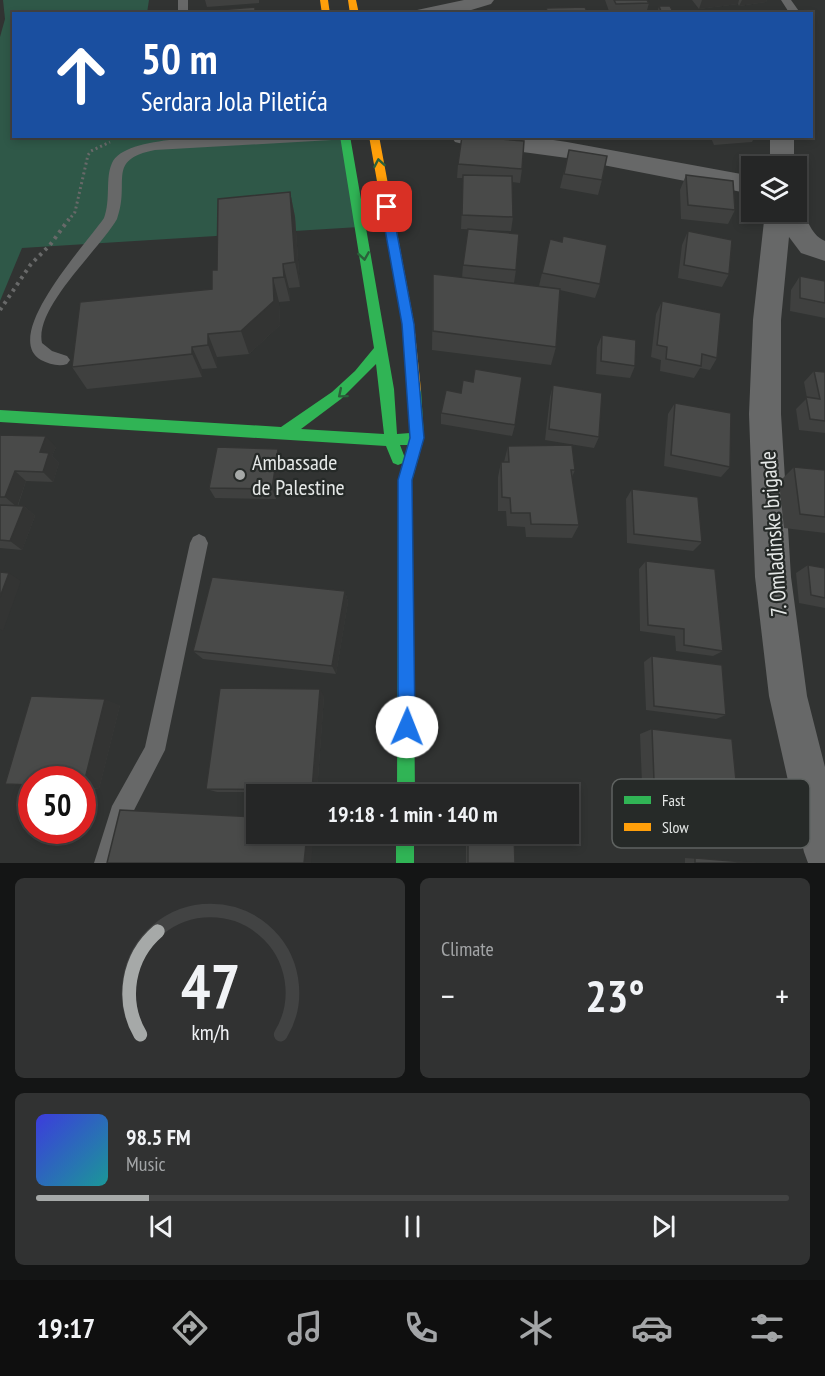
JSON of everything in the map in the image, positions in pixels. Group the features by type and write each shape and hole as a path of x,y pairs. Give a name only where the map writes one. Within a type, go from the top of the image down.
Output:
{"main road":[{"path":"345,138 387,389 391,440 405,480"},
{"path":"374,138 408,324 417,438 405,480 408,629 406,784"},
{"path":"285,432 344,393 368,369 380,350"},
{"path":"0,416 391,440 417,438"},
{"path":"405,844 405,863"}],"street":[{"path":"434,12 484,0"},
{"path":"493,138 565,143 741,182"},
{"path":"782,138 782,156"},
{"name":"7. Omladinske brigade","path":"777,222 767,320 765,414 773,577 788,696 808,779"},
{"path":"795,222 804,242 812,248 825,251"},
{"name":"7. Omladinske brigade","path":"810,789 825,852"}],"lane":[{"path":"62,360 47,357 35,346 33,336 35,326 54,293 109,220 117,195 116,166 122,158 142,147 182,141 272,138"},
{"path":"105,863 120,814 155,750 199,543"}],"path":[{"path":"0,310 31,264 50,245 75,212 88,155 91,151 115,140"}],"green space":[{"path":"3,0 149,0 147,12 12,12 12,138 350,138 359,227 22,248 0,301 0,37 5,19"}],"building":[{"path":"614,0 647,0 649,3 616,4"},
{"path":"659,6 670,6 673,12 661,12"},
{"path":"255,7 255,12 218,12 218,10"},
{"path":"585,7 587,12 547,12 546,8"},
{"path":"462,138 524,141 522,169 458,164"},
{"path":"569,150 607,156 602,180 564,174"},
{"path":"463,175 512,176 513,217 462,215"},
{"path":"686,175 733,181 735,210 688,205"},
{"path":"290,192 295,262 283,264 284,277 273,278 274,301 241,331 208,334 208,345 192,347 192,354 72,367 80,302 212,289 212,270 217,270 218,199"},
{"path":"468,229 519,234 516,270 463,265"},
{"path":"688,231 732,240 729,274 684,265"},
{"path":"563,236 607,245 600,284 542,273 550,239 562,242"},
{"path":"433,274 560,289 556,347 433,331"},
{"path":"800,276 825,281 825,303 800,298"},
{"path":"662,301 721,313 717,358 702,354 701,366 666,359 667,347 657,345"},
{"path":"602,335 636,340 635,366 601,361"},
{"path":"475,369 522,377 515,425 441,413 446,390 461,393 463,380 473,382"},
{"path":"814,371 825,372 825,421 810,419 806,397 820,399"},
{"path":"553,385 602,393 599,437 549,429"},
{"path":"675,403 731,413 730,467 671,455"},
{"path":"0,435 46,436 40,452 49,453 43,472 15,471 5,497 0,497"},
{"path":"572,445 575,470 571,470 579,525 531,524 530,513 511,513 510,498 502,497 501,462 509,462 508,446"},
{"path":"217,447 278,449 272,489 209,488"},
{"path":"794,467 825,470 825,517 800,514"},
{"path":"632,489 698,497 702,542 634,534"},
{"path":"0,505 24,506 10,541 0,540"},
{"path":"646,561 715,569 723,651 684,645 684,629 648,625"},
{"path":"808,565 825,568 825,598 811,595"},
{"path":"0,572 9,573 0,597"},
{"path":"212,577 345,591 332,666 193,651"},
{"path":"652,656 722,665 726,715 654,706"},
{"path":"220,688 320,689 312,784 246,784 246,789 206,789"},
{"path":"31,696 105,699 88,766 18,766 18,784 5,784"},
{"path":"652,729 732,739 736,779 654,779"},
{"path":"120,810 246,816 246,844 306,844 304,863 107,863"},
{"path":"468,844 514,844 515,863 468,863"},
{"path":"695,858 756,863 695,863"}],"traffic: fast":[{"path":"345,138 387,389 391,440 398,459"},
{"path":"285,432 337,396 380,350"},
{"path":"406,784 405,481 417,438 414,390"},
{"path":"0,416 391,440 417,438"},
{"path":"405,844 405,863"}],"traffic: slow":[{"path":"324,0 326,12"},
{"path":"352,0 355,12"},
{"path":"374,138 408,323 414,390"}],"place":[{"name":"Ambassade de Palestine","path":"240,475"}],"route":[{"path":"387,207 408,324 417,438 405,480 407,727"}]}
